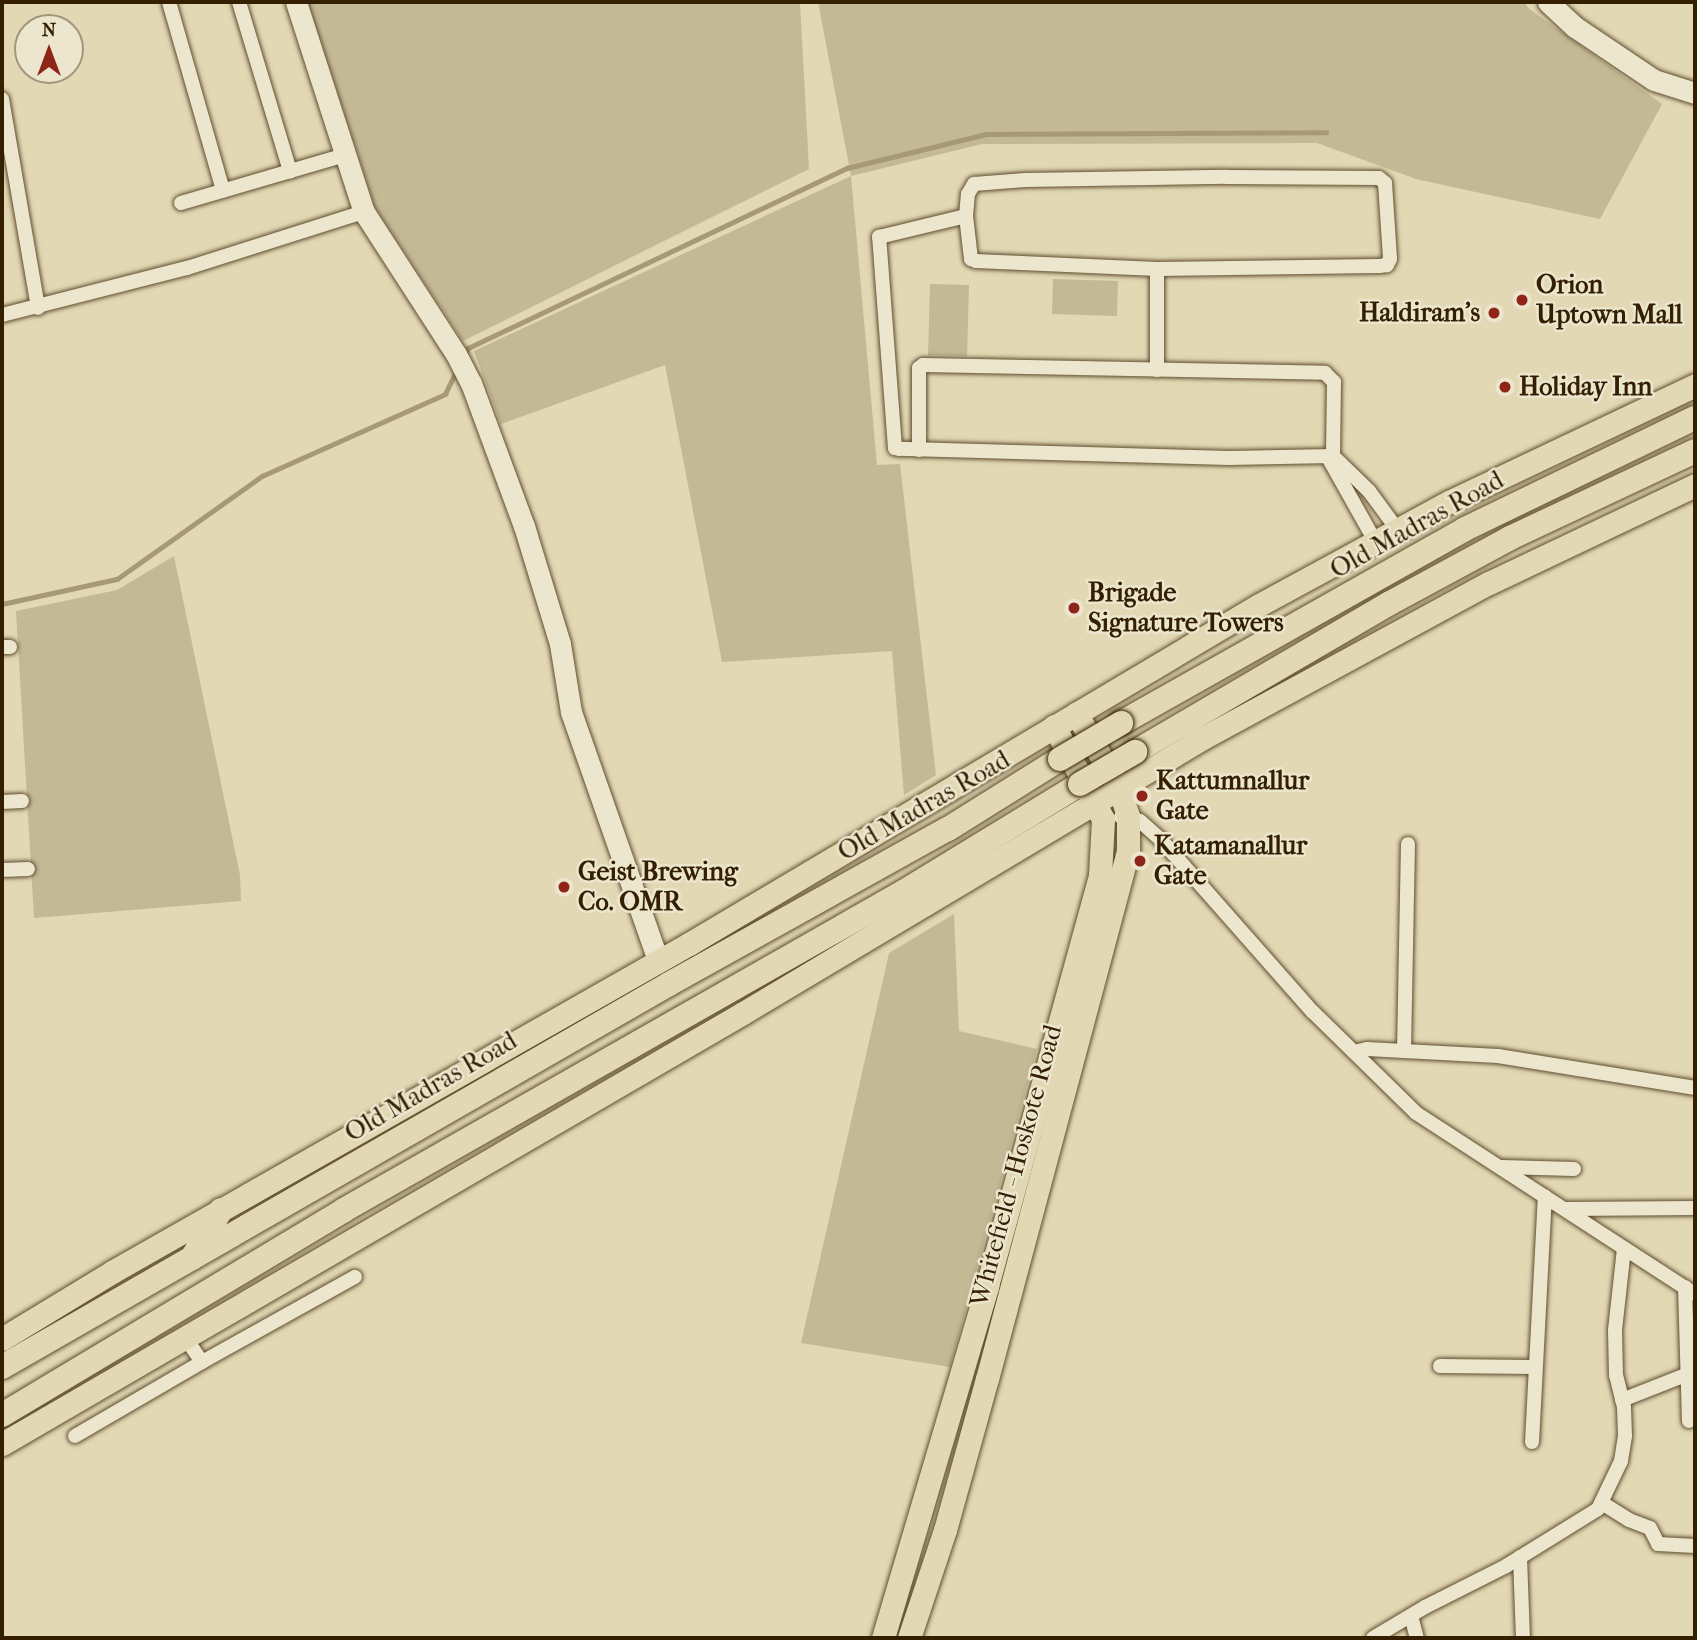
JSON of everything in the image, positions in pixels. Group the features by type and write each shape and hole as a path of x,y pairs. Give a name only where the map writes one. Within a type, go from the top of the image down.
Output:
{"highway":[{"name":"Old Madras Road","path":"2,1367 190,1262 609,1018 948,828 1121,723 1465,529 1695,418"},
{"path":"2,1415 344,1210 905,891 1093,801 1135,752 1390,603 1498,544 1695,451"},
{"path":"190,1262 221,1210"}],"main road":[{"path":"296,2 364,212 456,354 471,383 524,526 556,631 570,712 658,960"},
{"path":"1548,2 1575,27 1654,80 1695,93"},
{"path":"2,1339 1375,541 1695,385"},
{"path":"2,1444 743,1013 1093,801 1215,731 1489,583 1695,485"},
{"name":"Whitefield - Hoskote Road","path":"909,1638 945,1530 1120,889 1128,851 1128,816 1119,788 1076,713"},
{"path":"1054,726 1093,801"},
{"name":"Whitefield - Hoskote Road","path":"883,1638 987,1286 1100,875 1093,801"}],"street":[{"path":"169,2 223,190"},
{"path":"239,2 290,171"},
{"path":"2,99 38,308"},
{"path":"181,202 345,155"},
{"path":"1227,177 1379,178 1385,183 1390,259 1387,265 1157,269 976,261 971,259 966,216 968,194 974,184 1227,177"},
{"path":"2,315 187,268 364,212"},
{"path":"966,216 879,237 895,448 1331,457 1369,491 1397,529"},
{"path":"1157,269 1157,370"},
{"path":"919,450 919,368 923,365 1325,373 1334,382 1331,457 1375,541"},
{"path":"2,802 22,801"},
{"path":"1093,801 1140,821 1163,841 1313,1012 1416,1113 1690,1291 1689,1421"},
{"path":"1404,1051 1408,844"},
{"path":"2,870 28,869"},
{"path":"1354,1052 1367,1049 1498,1056 1695,1088"},
{"path":"1500,1167 1574,1169"},
{"path":"1532,1442 1545,1196"},
{"path":"1565,1209 1695,1208"},
{"path":"1373,1638 1520,1557 1598,1509 1602,1503 1621,1461 1625,1436 1622,1400 1616,1375 1615,1330 1625,1248"},
{"path":"75,1436 355,1277"},
{"path":"185,1337 202,1363"},
{"path":"1440,1366 1534,1367"},
{"path":"1622,1400 1688,1374"},
{"path":"1602,1503 1629,1520 1650,1528 1658,1544 1695,1546"},
{"path":"1520,1557 1523,1637"},
{"path":"1411,1616 1417,1638"}],"shaded area":[{"path":"308,2 800,2 809,169 463,341 375,207"},
{"path":"818,2 1525,2 1528,8 1662,104 1600,219 1416,179 1317,143 982,144 851,176"},
{"path":"851,176 877,465 900,464 936,775 904,795 892,651 722,662 665,365 501,424 474,351"},
{"path":"1053,279 1118,281 1117,316 1052,314"},
{"path":"930,284 969,285 967,356 928,355"},
{"path":"174,556 240,875 241,901 34,918 16,611 117,590"},
{"path":"954,914 959,1031 1037,1049 950,1367 801,1343 889,953"}],"waterway":[{"path":"464,355 468,348 847,168 987,134 1326,132"},
{"path":"2,604 117,579 262,476 445,394 457,369"}],"place":[{"name":"Orion Uptown Mall","path":"1522,300"},
{"name":"Haldiram's","path":"1494,313"},
{"name":"Holiday Inn","path":"1505,387"},
{"name":"Brigade Signature Towers","path":"1074,608"},
{"name":"Kattumnallur Gate","path":"1142,796"},
{"name":"Katamanallur Gate","path":"1140,861"},
{"name":"Geist Brewing Co. OMR","path":"564,887"}]}
